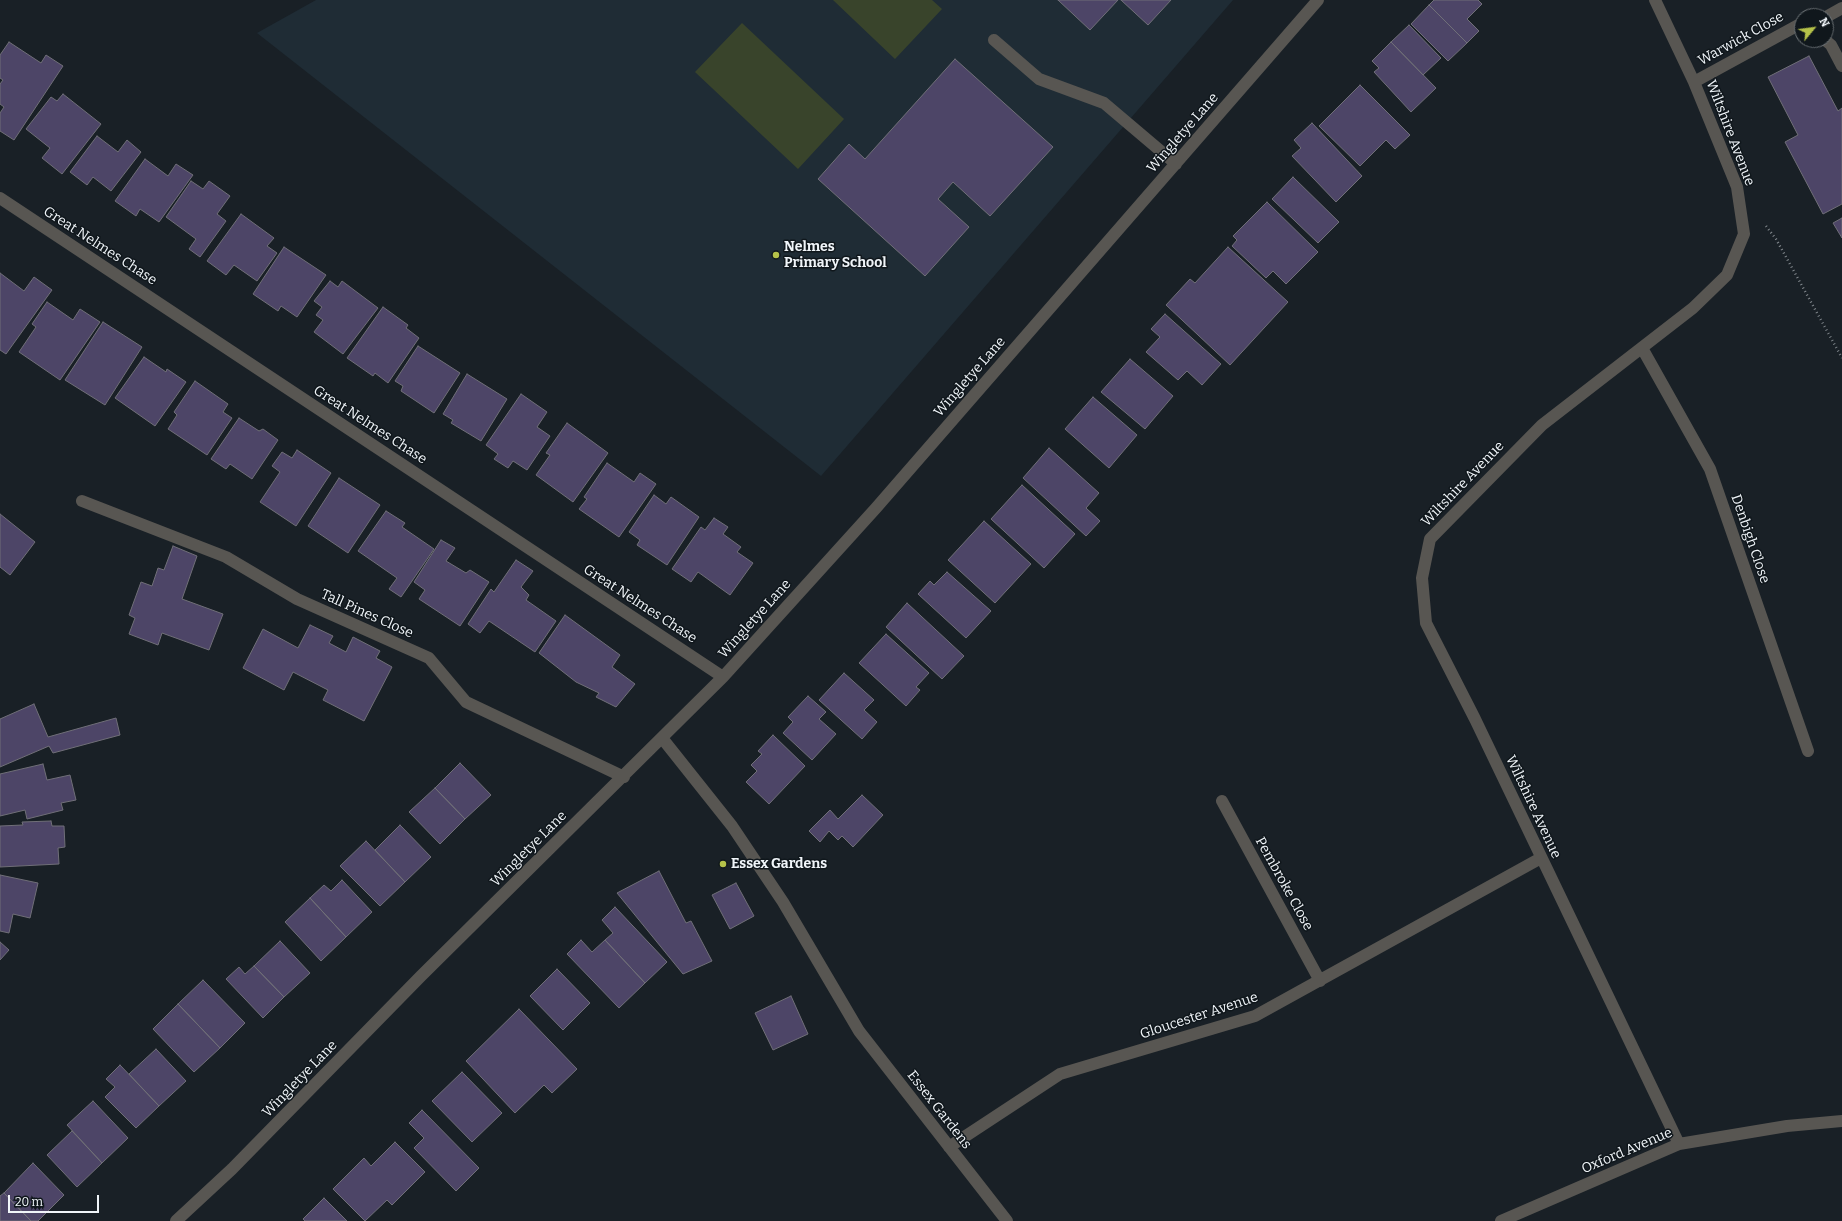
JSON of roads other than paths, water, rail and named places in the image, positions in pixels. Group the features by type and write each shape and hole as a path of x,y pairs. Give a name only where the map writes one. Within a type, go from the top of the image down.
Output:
{"street":[{"name":"Wingletye Lane","path":"176,1221 232,1169 421,976 724,677 876,508 1318,0"},
{"name":"Wiltshire Avenue","path":"1655,0 1694,82 1737,187 1744,234 1727,275 1693,308 1542,425 1430,539 1422,578 1426,623 1475,719 1679,1144"},
{"name":"Warwick Close","path":"1694,82 1794,27"},
{"path":"994,40 1039,79 1104,103 1176,164"},
{"path":"1833,48 1842,66"},
{"name":"Great Nelmes Chase","path":"0,198 724,677"},
{"name":"Denbigh Close","path":"1642,348 1710,469 1808,751"},
{"name":"Tall Pines Close","path":"82,501 226,557 297,599 428,658 466,702 624,777"},
{"name":"Essex Gardens","path":"662,738 732,826 783,902 859,1031 948,1148 1007,1221"},
{"name":"Pembroke Close","path":"1222,801 1320,980"},
{"name":"Gloucester Avenue","path":"948,1148 1060,1074 1255,1016 1541,858"},
{"name":"Oxford Avenue","path":"1501,1221 1679,1144 1787,1126 1842,1121"}],"place":[{"name":"Nelmes Primary School","path":"776,255"},
{"name":"Essex Gardens","path":"723,864"}]}
